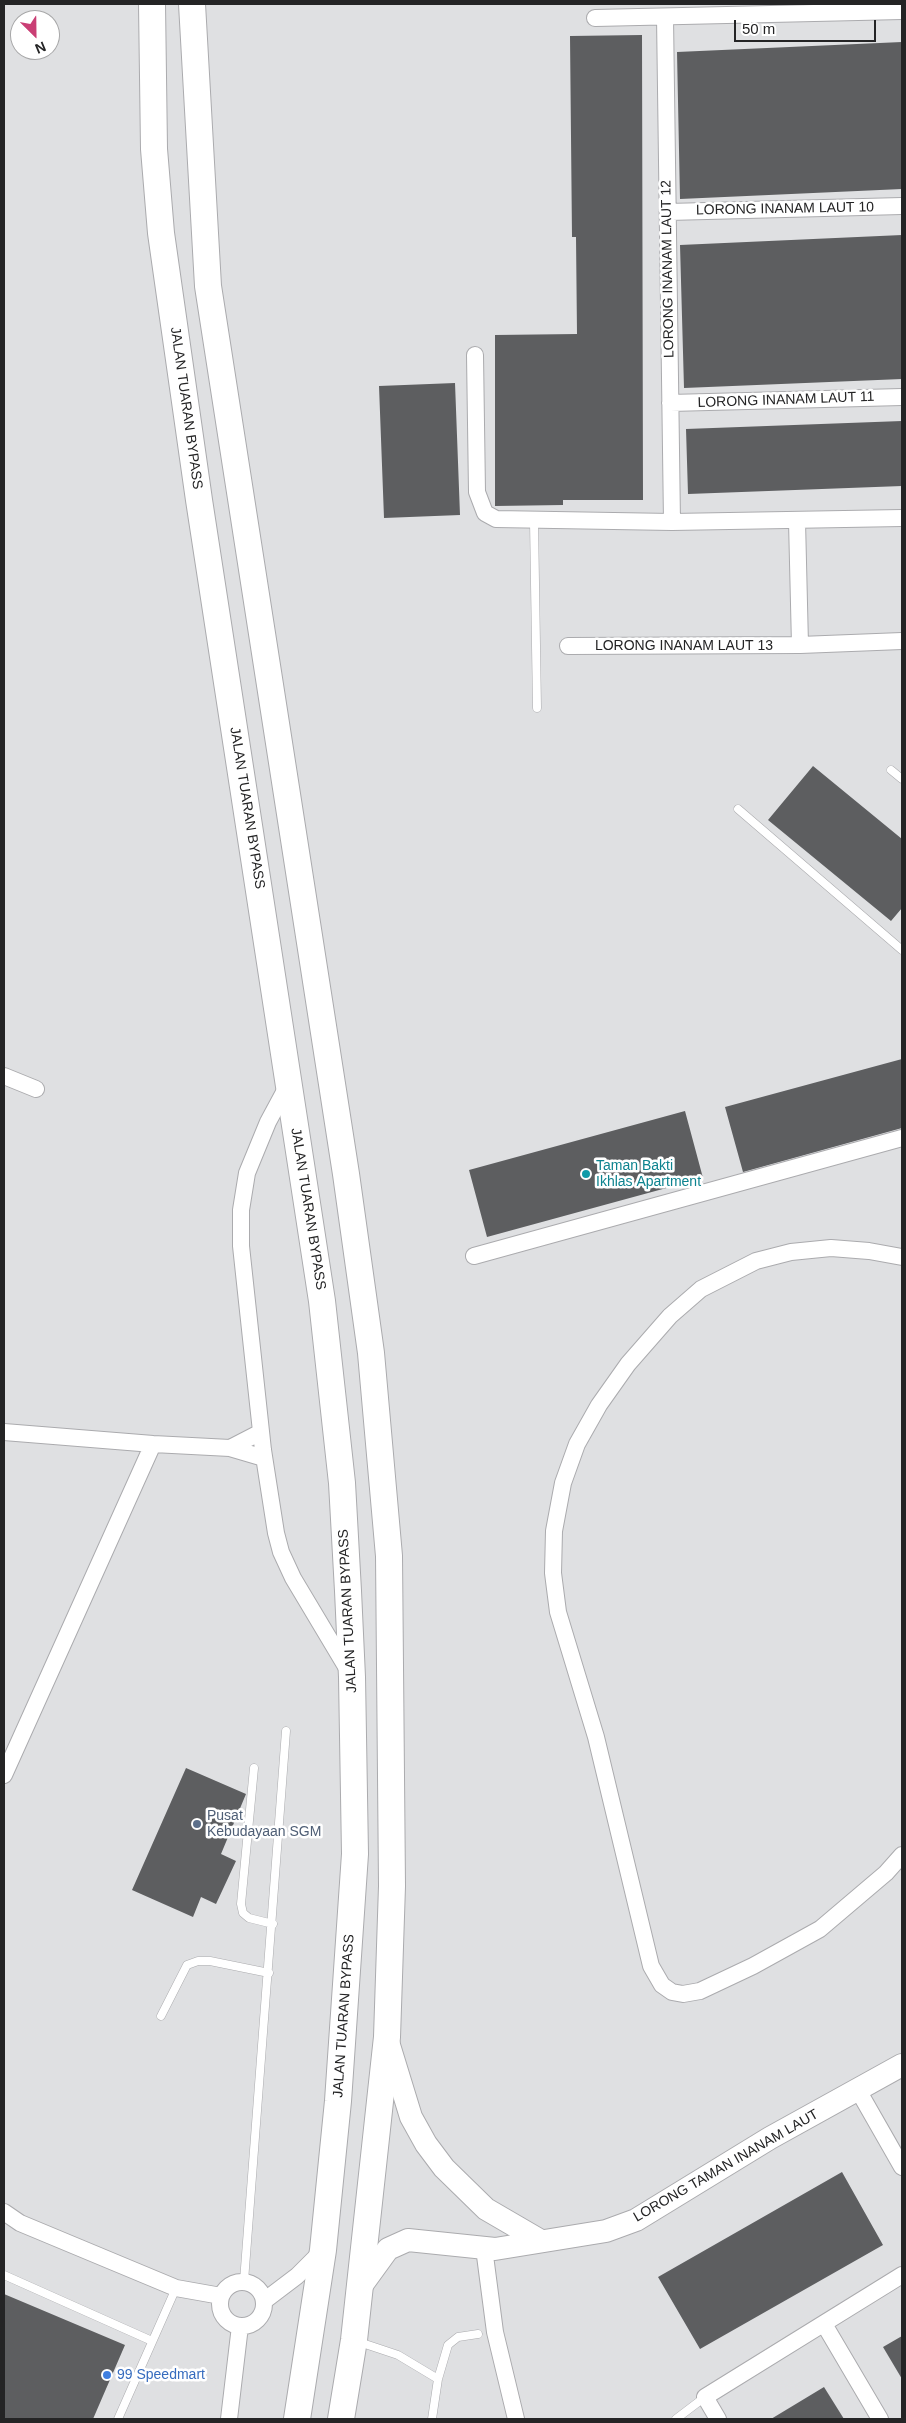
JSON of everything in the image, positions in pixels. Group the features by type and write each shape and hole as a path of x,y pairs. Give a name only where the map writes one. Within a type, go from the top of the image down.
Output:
{"highway":[{"name":"JALAN TUARAN BYPASS","path":"152,4 154,149 161,233 199,500 322,1301 340,1464 352,1677 354,1854 338,2101 323,2250 297,2419"},
{"path":"192,4 208,286 325,1030 371,1353 389,1566 392,1886 386,2037 354,2340 341,2419"}],"main road":[{"path":"386,2037 411,2117 426,2144 444,2168 486,2209 541,2241"},
{"name":"LORONG TAMAN INANAM LAUT","path":"359,2290 388,2249 408,2240 495,2249 606,2231 636,2220 770,2138 902,2065"}],"street":[{"path":"595,18 902,11"},
{"name":"LORONG INANAM LAUT 12","path":"665,17 672,522"},
{"name":"LORONG INANAM LAUT 10","path":"668,212 902,206"},
{"path":"475,356 477,492 485,513 496,519 672,522 902,518"},
{"name":"LORONG INANAM LAUT 11","path":"670,403 902,397"},
{"path":"797,521 800,645"},
{"name":"LORONG INANAM LAUT 13","path":"568,646 800,645 902,641"},
{"path":"4,1076 36,1089"},
{"path":"289,1083 268,1122 247,1174 241,1210 241,1246 264,1458 276,1533 281,1552 293,1578 352,1677"},
{"path":"474,1256 902,1138"},
{"path":"902,1257 869,1251 832,1248 791,1252 756,1260 701,1289 676,1311 628,1364 599,1405 577,1444 563,1483 554,1531 552,1573 558,1612 596,1736 651,1966 662,1985 672,1992 684,1994 700,1990 753,1966 820,1929 886,1873 902,1855"},
{"path":"4,1432 230,1448 264,1458"},
{"path":"230,1448 261,1432"},
{"path":"4,1775 153,1444"},
{"path":"858,2090 902,2167"},
{"path":"4,2212 20,2223 176,2288 220,2296"},
{"path":"484,2248 495,2332 516,2419"},
{"path":"264,2301 297,2276 323,2250"},
{"path":"718,2419 705,2397 902,2275"},
{"path":"244,2281 258,2287 265,2307 258,2319 253,2323 240,2326 233,2324 223,2316 220,2310 220,2296 230,2285 244,2281"},
{"path":"824,2324 880,2419"},
{"path":"229,2419 240,2326"}],"lane":[{"path":"534,521 537,708"},
{"path":"890,770 902,779"},
{"path":"738,809 902,950"},
{"path":"244,2281 273,1924 286,1731"},
{"path":"254,1768 241,1904 243,1912 249,1918 273,1924"},
{"path":"161,2016 187,1965 198,1961 210,1961 269,1973"},
{"path":"4,2275 152,2341"},
{"path":"118,2419 176,2288"},
{"path":"432,2419 438,2379 448,2345 458,2337 478,2334"},
{"path":"354,2340 398,2356 438,2379"},
{"path":"676,2419 705,2397"}],"building":[{"path":"642,35 643,500 563,500 563,505 495,506 495,335 577,334 576,237 572,237 570,36"},
{"path":"902,42 902,189 680,199 677,52"},
{"path":"902,235 902,379 684,388 680,245"},
{"path":"455,383 460,515 384,518 379,386"},
{"path":"902,421 902,486 688,494 686,429"},
{"path":"813,766 902,839 902,908 891,921 768,820"},
{"name":"Taman Bakti Ikhlas Apartment","path":"902,1059 902,1128 743,1172 725,1107"},
{"name":"Taman Bakti Ikhlas Apartment","path":"685,1111 703,1178 487,1237 469,1170"},
{"name":"Pusat Kebudayaan SGM","path":"186,1768 246,1794 221,1854 236,1861 216,1904 201,1897 193,1917 132,1890"},
{"path":"842,2172 883,2245 700,2349 658,2277"},
{"path":"4,2294 125,2345 93,2419 4,2419"},
{"path":"902,2336 902,2379 883,2347"},
{"path":"824,2387 844,2419 771,2419"}],"place":[{"name":"Taman Bakti Ikhlas Apartment","path":"586,1174"},
{"name":"Pusat Kebudayaan SGM","path":"197,1824"},
{"name":"99 Speedmart","path":"107,2375"}]}
